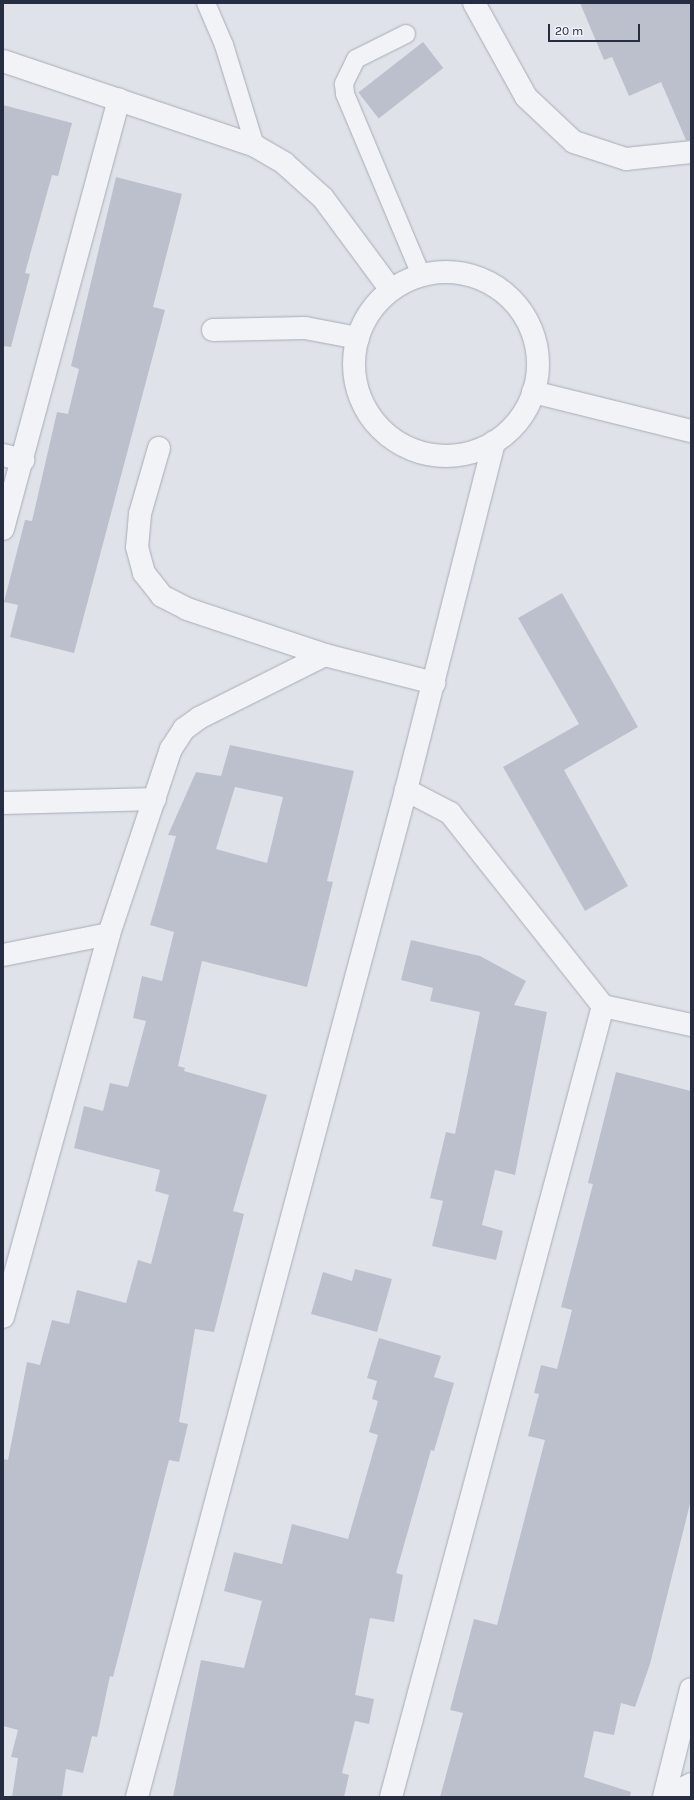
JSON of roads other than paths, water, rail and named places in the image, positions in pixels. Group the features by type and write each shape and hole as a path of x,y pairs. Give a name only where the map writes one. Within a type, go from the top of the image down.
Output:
{"street":[{"path":"474,3 526,97 574,142 626,159 691,152"},
{"path":"3,61 255,146 299,174 323,198 391,290"},
{"path":"3,529 13,458 119,99"},
{"path":"454,271 486,280 512,300 532,333 538,359 534,392 515,423 494,442 468,453 441,456 414,450 390,437 370,417 358,392 354,365 358,338 365,319 391,290 421,275 454,271"},
{"path":"213,330 305,328 358,338"},
{"path":"534,392 691,431"},
{"path":"137,1797 406,790 494,442"},
{"path":"159,448 140,514 137,547 144,573 162,596 187,609 325,655 434,683"},
{"path":"3,1317 109,934 171,749 184,729 199,718 325,655"},
{"path":"406,790 450,813 603,1006 691,1025"},
{"path":"3,804 155,799"},
{"path":"3,955 109,934"},
{"path":"390,1797 603,1006"},
{"path":"665,1797 691,1690"},
{"path":"665,1797 691,1784"}],"lane":[{"path":"206,3 224,45 255,146"},
{"path":"406,34 356,59 344,84 345,94 421,275"}]}
